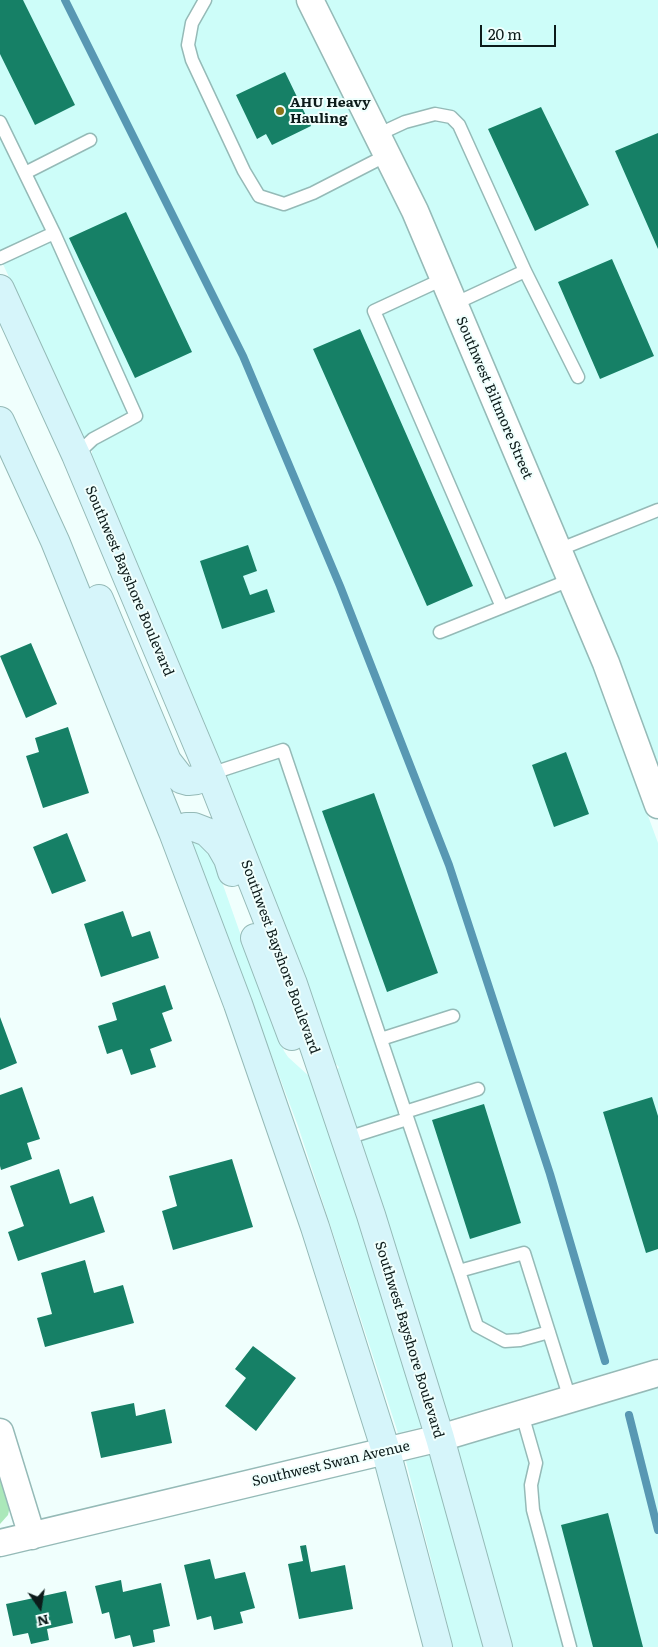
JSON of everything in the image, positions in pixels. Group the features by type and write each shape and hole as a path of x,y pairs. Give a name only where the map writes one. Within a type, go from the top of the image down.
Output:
{"main road":[{"name":"Southwest Bayshore Boulevard","path":"0,289 76,455 210,774 293,984 371,1215 440,1438 498,1647"},
{"path":"0,330 46,432 54,443 76,455"},
{"path":"0,421 61,555 174,832 245,1022 314,1227 386,1451 438,1647"},
{"path":"61,555 87,572 167,761 181,778 188,781 197,780 210,774"},
{"path":"174,832 186,828 202,829 220,845 228,859 275,993 296,1046 321,1069"}],"street":[{"name":"Southwest Biltmore Street","path":"310,0 415,211 606,663 658,805"},
{"name":"Southwest Swan Avenue","path":"0,1543 440,1438 658,1373"},
{"path":"0,1432 32,1536"}],"lane":[{"path":"205,0 192,23 188,45 192,60 244,172 259,196 284,204 313,193 382,145 405,122 435,114 451,117 459,125 525,271 578,377"},
{"path":"0,122 54,233 136,416 93,438 76,455"},
{"path":"25,173 90,140"},
{"path":"0,258 54,233"},
{"path":"454,304 525,271"},
{"path":"443,278 374,311 502,607"},
{"path":"558,550 658,510"},
{"path":"440,632 570,580"},
{"path":"210,774 283,750 476,1326 505,1341 520,1340 549,1332"},
{"path":"381,1039 453,1016"},
{"path":"344,1139 478,1090"},
{"path":"459,1271 524,1253 570,1400"},
{"path":"522,1414 536,1463 531,1485 534,1510 570,1647"}],"shaded area":[{"path":"0,0 295,0 403,217 594,668 658,843 658,1358 448,1420 336,1072 339,1067 331,1060 305,979 217,755 91,455 93,448 86,444 2,262 0,252"},
{"path":"324,0 658,0 658,767"},
{"path":"191,842 200,844 210,854 216,865 263,998 284,1051 310,1077 358,1219 423,1427 398,1433 298,1126"},
{"path":"658,1388 658,1647 511,1647 456,1448"},
{"path":"431,1455 484,1647 453,1647 406,1461"}],"green space":[{"path":"0,1460 12,1497 8,1515 0,1524"}],"building":[{"path":"0,0 23,0 75,105 35,125 0,54"},
{"path":"285,72 311,126 272,145 266,134 257,139 236,95"},
{"path":"541,107 589,205 535,231 488,129"},
{"path":"658,133 658,249 615,151"},
{"path":"126,212 192,352 135,378 69,238"},
{"path":"612,259 654,356 600,379 558,282"},
{"path":"360,329 473,586 427,606 313,349"},
{"path":"248,545 257,571 243,576 250,595 267,589 275,612 222,629 200,561"},
{"path":"31,643 57,704 26,718 0,656"},
{"path":"68,727 89,793 43,808 26,756 39,752 35,738"},
{"path":"566,752 589,814 554,827 532,765"},
{"path":"374,793 438,973 387,992 322,811"},
{"path":"67,833 86,881 52,894 33,847"},
{"path":"123,911 132,937 150,931 159,958 101,977 84,924"},
{"path":"165,985 173,1009 162,1013 172,1041 150,1049 156,1067 131,1075 122,1049 107,1054 98,1026 117,1020 112,1003"},
{"path":"0,1017 17,1063 0,1070"},
{"path":"22,1087 40,1139 27,1143 32,1159 1,1170 0,1095"},
{"path":"652,1097 658,1116 658,1249 646,1253 603,1112"},
{"path":"484,1104 521,1223 470,1239 432,1120"},
{"path":"232,1159 253,1227 173,1250 162,1211 177,1206 169,1176"},
{"path":"59,1169 70,1204 93,1196 105,1232 18,1261 8,1232 24,1226 10,1186"},
{"path":"85,1260 94,1293 123,1285 134,1323 45,1347 37,1318 52,1314 41,1273"},
{"path":"253,1346 296,1378 256,1431 225,1406 246,1378 235,1369"},
{"path":"134,1403 136,1416 165,1409 172,1443 101,1458 91,1412"},
{"path":"608,1513 643,1647 593,1647 561,1525"},
{"path":"306,1545 311,1572 345,1565 353,1609 299,1619 288,1564 303,1561 300,1546"},
{"path":"210,1559 215,1579 245,1572 255,1608 240,1612 243,1623 214,1630 211,1616 197,1620 184,1565"},
{"path":"121,1580 123,1592 161,1583 170,1626 153,1630 155,1642 133,1647 130,1635 115,1639 109,1612 102,1614 95,1586"},
{"path":"66,1591 73,1623 47,1629 49,1640 31,1644 28,1633 13,1636 6,1604"}],"waterway":[{"path":"65,0 243,356 340,586 449,865 550,1174 605,1361"},
{"path":"629,1415 658,1530"}],"place":[{"name":"AHU Heavy Hauling","path":"280,111"}]}
